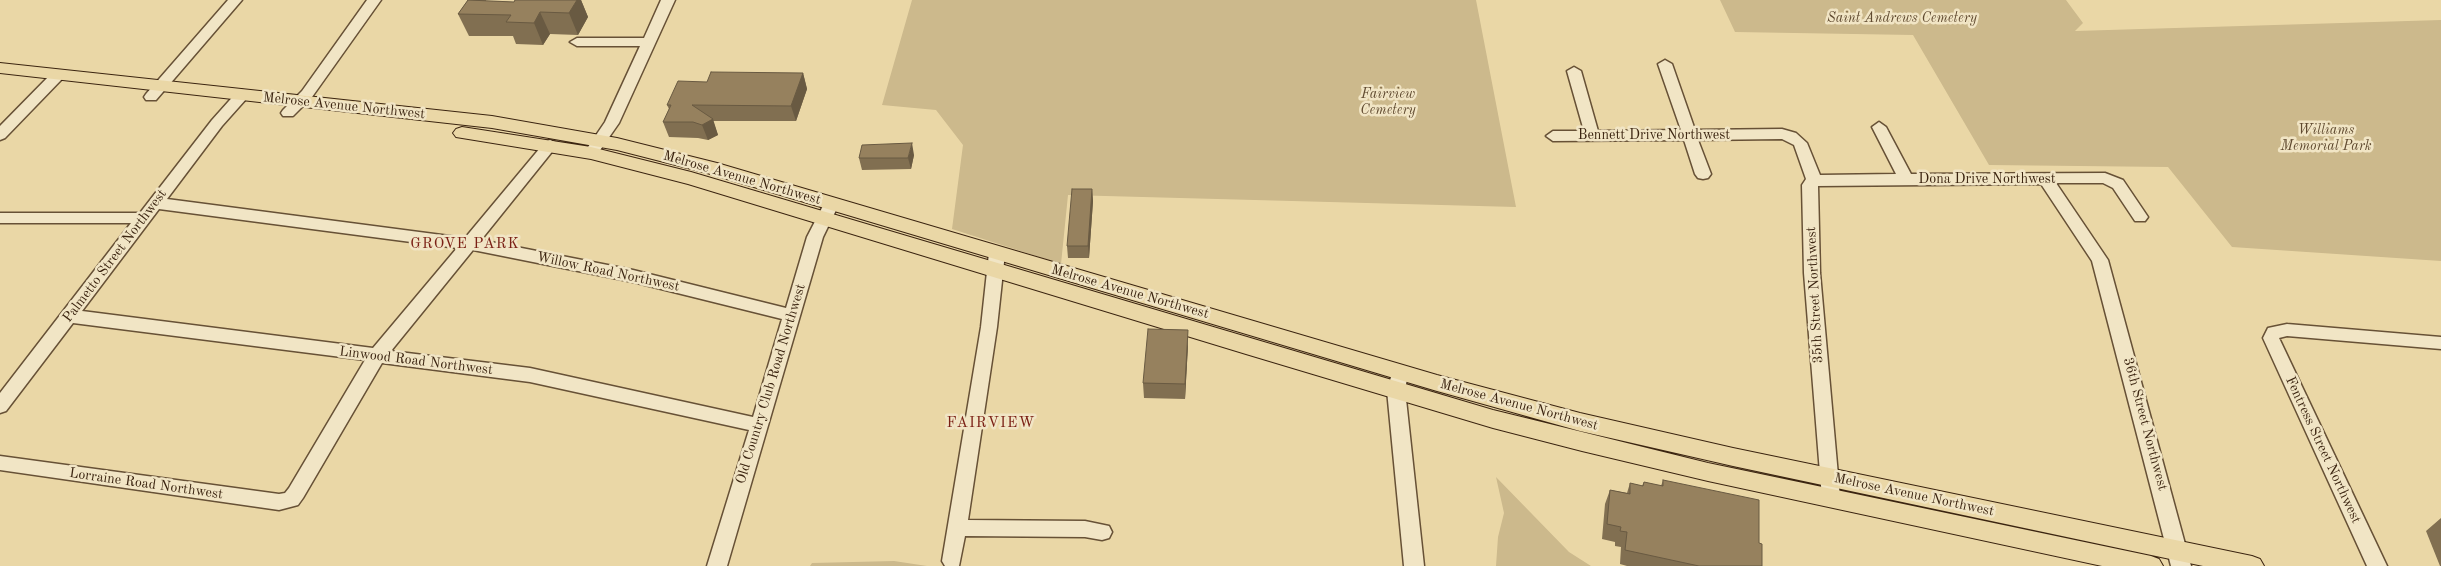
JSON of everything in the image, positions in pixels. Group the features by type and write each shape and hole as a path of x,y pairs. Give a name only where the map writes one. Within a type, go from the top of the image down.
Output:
{"main road":[{"name":"Melrose Avenue Northwest","path":"0,68 53,80 156,92 294,107 501,124 596,147 710,167 827,211 1398,381 1582,442 1708,472 1830,488 2180,558 2252,566"},
{"name":"Melrose Avenue Northwest","path":"0,81 53,80"},
{"name":"Melrose Avenue Northwest","path":"294,107 550,146 596,147"},
{"name":"Melrose Avenue Northwest","path":"1830,488 2151,566"}],"street":[{"path":"156,92 235,0"},
{"path":"294,107 374,0"},
{"path":"596,147 612,123 668,0"},
{"path":"577,42 650,42"},
{"path":"1665,64 1703,174"},
{"path":"1574,71 1592,135"},
{"path":"0,135 53,80"},
{"name":"Palmetto Street Northwest","path":"0,406 155,203 237,101"},
{"path":"1879,127 1906,179"},
{"name":"Bennett Drive Northwest","path":"1553,136 1785,135 1796,140 1814,180"},
{"path":"378,356 550,146"},
{"name":"36th Street Northwest","path":"2045,178 2100,260 2180,558"},
{"name":"Dona Drive Northwest","path":"1814,180 2110,179 2118,184 2140,217"},
{"name":"35th Street Northwest","path":"1814,180 1810,185 1812,273 1830,488"},
{"name":"Willow Road Northwest","path":"155,203 470,244 633,276 792,315"},
{"name":"Old Country Club Road Northwest","path":"717,566 815,237 827,211"},
{"path":"0,218 144,218"},
{"path":"952,561 989,327 996,261"},
{"name":"Linwood Road Northwest","path":"69,316 550,378 758,425"},
{"name":"Fentress Street Northwest","path":"2377,566 2271,341 2272,333 2287,330 2441,343"},
{"name":"Lorraine Road Northwest","path":"0,463 279,502 291,498 296,493 364,375 378,356"},
{"path":"1398,381 1414,566"},
{"path":"958,528 1085,529 1102,532"}],"green space":[{"name":"Fairview Cemetery","path":"912,0 1476,0 1516,207 1068,195 1061,264 952,229 963,145 936,110 882,105"},
{"name":"Williams Memorial Park","path":"1720,0 2066,0 2083,23 2075,31 2441,20 2441,261 2232,247 2168,167 1989,165 1913,35 1735,32"},
{"path":"1496,477 1569,552 1591,566 1496,566 1498,537 1504,513"},
{"path":"894,561 927,566 810,566 812,563"}],"building":[{"path":"468,0 514,2 515,0 577,0 569,13 540,12 534,23 506,22 511,15 458,14"},
{"path":"711,72 803,73 791,106 692,105 713,119 702,125 693,122 663,122 671,105 667,105 678,81 707,82"},
{"path":"912,143 908,158 859,158 862,145"},
{"path":"1072,189 1092,189 1088,246 1067,246"},
{"path":"1148,329 1188,330 1185,384 1143,383"},
{"path":"1663,480 1759,500 1759,543 1762,544 1762,566 1699,566 1625,550 1627,532 1620,531 1621,527 1607,524 1610,490 1630,494 1630,483 1643,486 1644,482 1663,486"}],"district":[{"name":"GROVE PARK","path":"465,244"},
{"name":"FAIRVIEW","path":"991,423"}],"park label":[{"name":"Saint Andrews Cemetery","path":"1902,18"}]}
